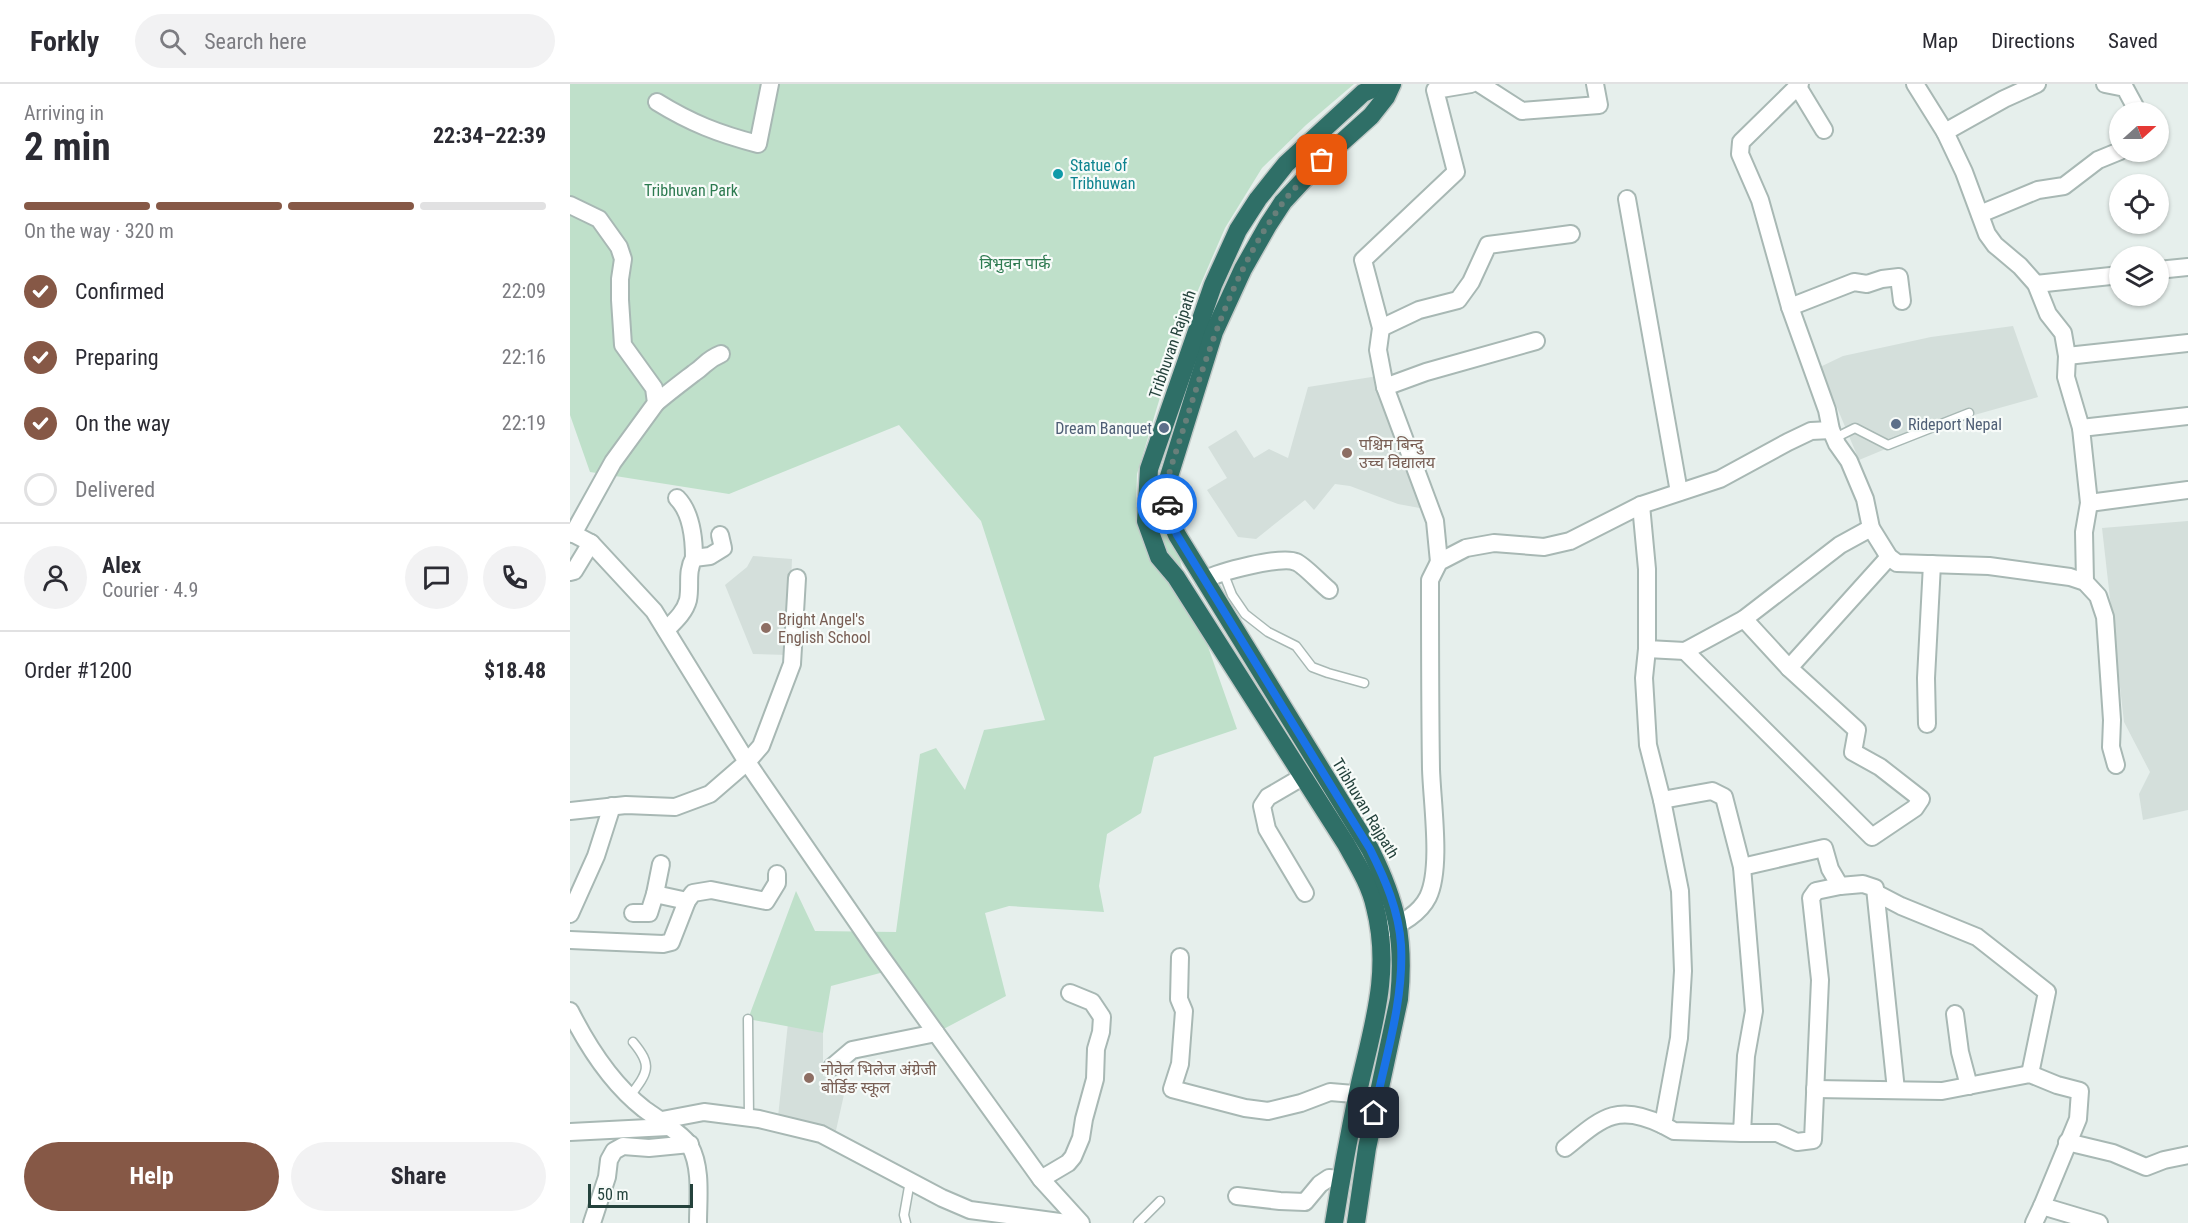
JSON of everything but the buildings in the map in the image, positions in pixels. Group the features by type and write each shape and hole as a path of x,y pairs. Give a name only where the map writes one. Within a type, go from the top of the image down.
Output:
{"highway":[{"name":"Tribhuvan Rajpath","path":"1334,1223 1358,1093 1382,982 1380,931 1370,889 1346,844 1304,776 1176,577 1159,556 1146,521 1149,469 1196,330 1238,230 1258,199 1286,164 1363,93 1383,84"},
{"name":"Tribhuvan Rajpath","path":"1356,1223 1378,1096 1399,999 1402,971 1398,926 1391,895 1370,849 1177,535 1168,514 1166,486 1214,332 1243,269 1283,202 1322,160 1371,116 1386,97 1392,84"},
{"path":"1225,259 1243,269"}],"street":[{"path":"657,102 680,116 720,134 758,144 770,84"},
{"path":"1380,931 1398,926 1415,913 1428,897 1435,864 1431,771 1430,580 1438,562 1435,521 1385,387 1378,350 1381,328 1363,260 1456,172 1435,90 1471,84"},
{"path":"1480,84 1522,111 1599,105 1595,84"},
{"path":"1915,84 1945,132 1968,181 1987,234 2036,284 2048,314 2063,333 2067,356 2066,377 2081,429 2089,503 2084,532 2085,582"},
{"path":"1945,132 2004,99 2037,84"},
{"path":"2105,84 2125,88 2133,102"},
{"path":"1824,130 1799,86 1741,142 1740,154 1768,224 1773,250 1790,307 1827,410 1833,434 1850,461 1865,499 1871,528 1889,557 1897,562 1989,566 2070,577 2085,582 2098,596 2105,617 2112,720 2111,747 2116,765"},
{"path":"1980,213 2038,190 2064,186 2098,160 2109,156"},
{"path":"1627,199 1679,492"},
{"path":"570,205 599,219 619,247 623,259 620,300 623,345 654,388 657,403"},
{"path":"1381,328 1419,310 1458,300 1471,282 1488,245 1570,234"},
{"path":"2169,269 2188,267"},
{"path":"2036,284 2109,275"},
{"path":"1790,307 1854,282 1867,284 1899,277 1902,301"},
{"path":"1385,387 1426,372 1536,341"},
{"path":"2067,356 2188,342"},
{"path":"721,354 708,360 696,372 679,382 657,403 613,462 572,533 591,543 654,612 747,762 936,1033 1041,1179 1081,1223"},
{"path":"2081,429 2188,416"},
{"path":"1438,562 1466,548 1494,543 1544,547 1570,541 1641,505 1720,479 1788,441 1811,431 1833,434"},
{"path":"2089,503 2188,490"},
{"path":"666,630 681,615 688,601 688,568 694,558 689,518 684,504 677,498"},
{"path":"1641,505 1647,569 1647,649 1644,678 1648,745 1662,800 1680,891 1683,971 1679,1038 1662,1125"},
{"path":"1647,649 1685,651 1744,618 1840,545 1871,528"},
{"path":"694,558 710,556 723,548 720,535"},
{"path":"570,572 574,571 591,543"},
{"path":"1789,668 1889,557"},
{"path":"1204,580 1223,572 1252,565 1287,561 1296,562 1329,590"},
{"path":"1927,724 1926,678 1932,564"},
{"path":"570,811 612,806 675,807 710,794 747,762 761,746 792,664 797,578"},
{"path":"1685,651 1872,837 1916,808 1921,799 1880,767 1853,752 1857,730 1789,668 1744,618"},
{"path":"1304,776 1268,797 1262,806 1267,829 1305,892"},
{"path":"1662,800 1712,791 1724,796 1742,867 1754,1011 1746,1056 1742,1133"},
{"path":"570,914 596,856 612,806"},
{"path":"1742,867 1824,848 1830,869 1840,886"},
{"path":"633,913 649,914 661,864"},
{"path":"570,940 663,944 671,942 687,901 693,893 711,890 766,901 777,883 777,874"},
{"path":"1565,1148 1599,1120 1611,1116 1639,1115 1674,1131 1778,1133 1797,1142 1813,1140 1820,980 1811,898 1816,891 1840,886 1863,884 1875,888 1896,1090"},
{"path":"1876,893 1901,906 1977,937 2047,992 2030,1074"},
{"path":"655,894 687,901"},
{"path":"1180,957 1179,999 1184,1011 1180,1064 1172,1089 1245,1108 1268,1111 1330,1092 1378,1096"},
{"path":"1041,1179 1068,1163 1073,1156 1081,1138 1083,1119 1095,1078 1096,1049 1102,1017 1092,1002 1070,993"},
{"path":"570,1011 583,1038 630,1096 690,1144 696,1162 698,1223"},
{"path":"1955,1014 1960,1052 1969,1086"},
{"path":"832,1067 852,1050 936,1033"},
{"path":"1815,1089 1942,1091 2030,1074 2056,1085 2080,1091 2078,1119 2034,1223"},
{"path":"570,1132 665,1123 704,1112 749,1118 821,1134 942,1198 970,1210 1067,1223"},
{"path":"2067,1142 2113,1153 2146,1167 2188,1155"},
{"path":"592,1223 607,1177 609,1160 614,1151 623,1146 650,1148 690,1144"},
{"path":"1237,1196 1305,1202 1320,1184 1329,1178 1341,1179"},
{"path":"2042,1206 2099,1223"}],"lane":[{"path":"1833,434 1855,428 1888,445 1969,413"},
{"path":"1223,572 1232,595 1245,614 1268,632 1296,646 1312,667 1364,682"},
{"path":"748,1019 749,1118"},
{"path":"630,1096 642,1081 647,1062 633,1042"},
{"path":"906,1223 904,1215 910,1181"},
{"path":"1138,1223 1160,1201"}],"shaded area":[{"name":"Rideport Nepal","path":"2013,326 2038,397 1953,421 1859,460 1820,367 1843,356 1931,337"},
{"name":"पश्चिम बिन्दु उच्च विद्यालय","path":"1378,376 1425,509 1398,504 1350,486 1335,484 1314,510 1305,500 1256,539 1238,537 1207,490 1227,478 1208,447 1236,430 1254,458 1269,449 1288,458 1308,387"},
{"path":"2188,521 2188,810 2143,820 2139,794 2150,772 2124,722 2102,528"},
{"name":"Bright Angel's English School","path":"753,556 792,559 788,655 753,654 725,585 747,567"},
{"name":"नोवेल भिलेज अंग्रेजी बोर्डिङ स्कूल","path":"788,1023 823,1033 823,1076 847,1081 835,1135 778,1117"}],"green space":[{"path":"570,84 1354,84 1306,125 1262,168 1225,228 1179,334 1137,474 1136,507 1168,514 1187,587 1237,729 1154,757 1141,813 1107,834 1099,886 1104,912 1009,906 985,913 1006,996 936,1033 884,972 831,986 823,1033 748,1019 796,891 815,931 896,932 920,754 936,748 965,790 984,730 1045,720 981,521 899,425 729,494 590,472 570,415"}],"way so far":[{"path":"1167,504 1166,486 1171,467 1214,332 1243,269 1268,225 1283,202 1322,160"}],"place":[{"name":"Statue of Tribhuwan","path":"1058,174"},
{"name":"Rideport Nepal","path":"1896,424"},
{"name":"Dream Banquet","path":"1164,428"},
{"name":"पश्चिम बिन्दु उच्च विद्यालय","path":"1347,453"},
{"name":"Bright Angel's English School","path":"766,628"},
{"name":"नोवेल भिलेज अंग्रेजी बोर्डिङ स्कूल","path":"809,1078"}],"route":[{"path":"1167,504 1168,514 1177,535 1370,849 1391,895 1401,944 1402,971 1399,999 1374,1113"}],"park label":[{"name":"Tribhuvan Park","path":"691,190"},
{"name":"त्रिभुवन पार्क","path":"1015,263"}]}
